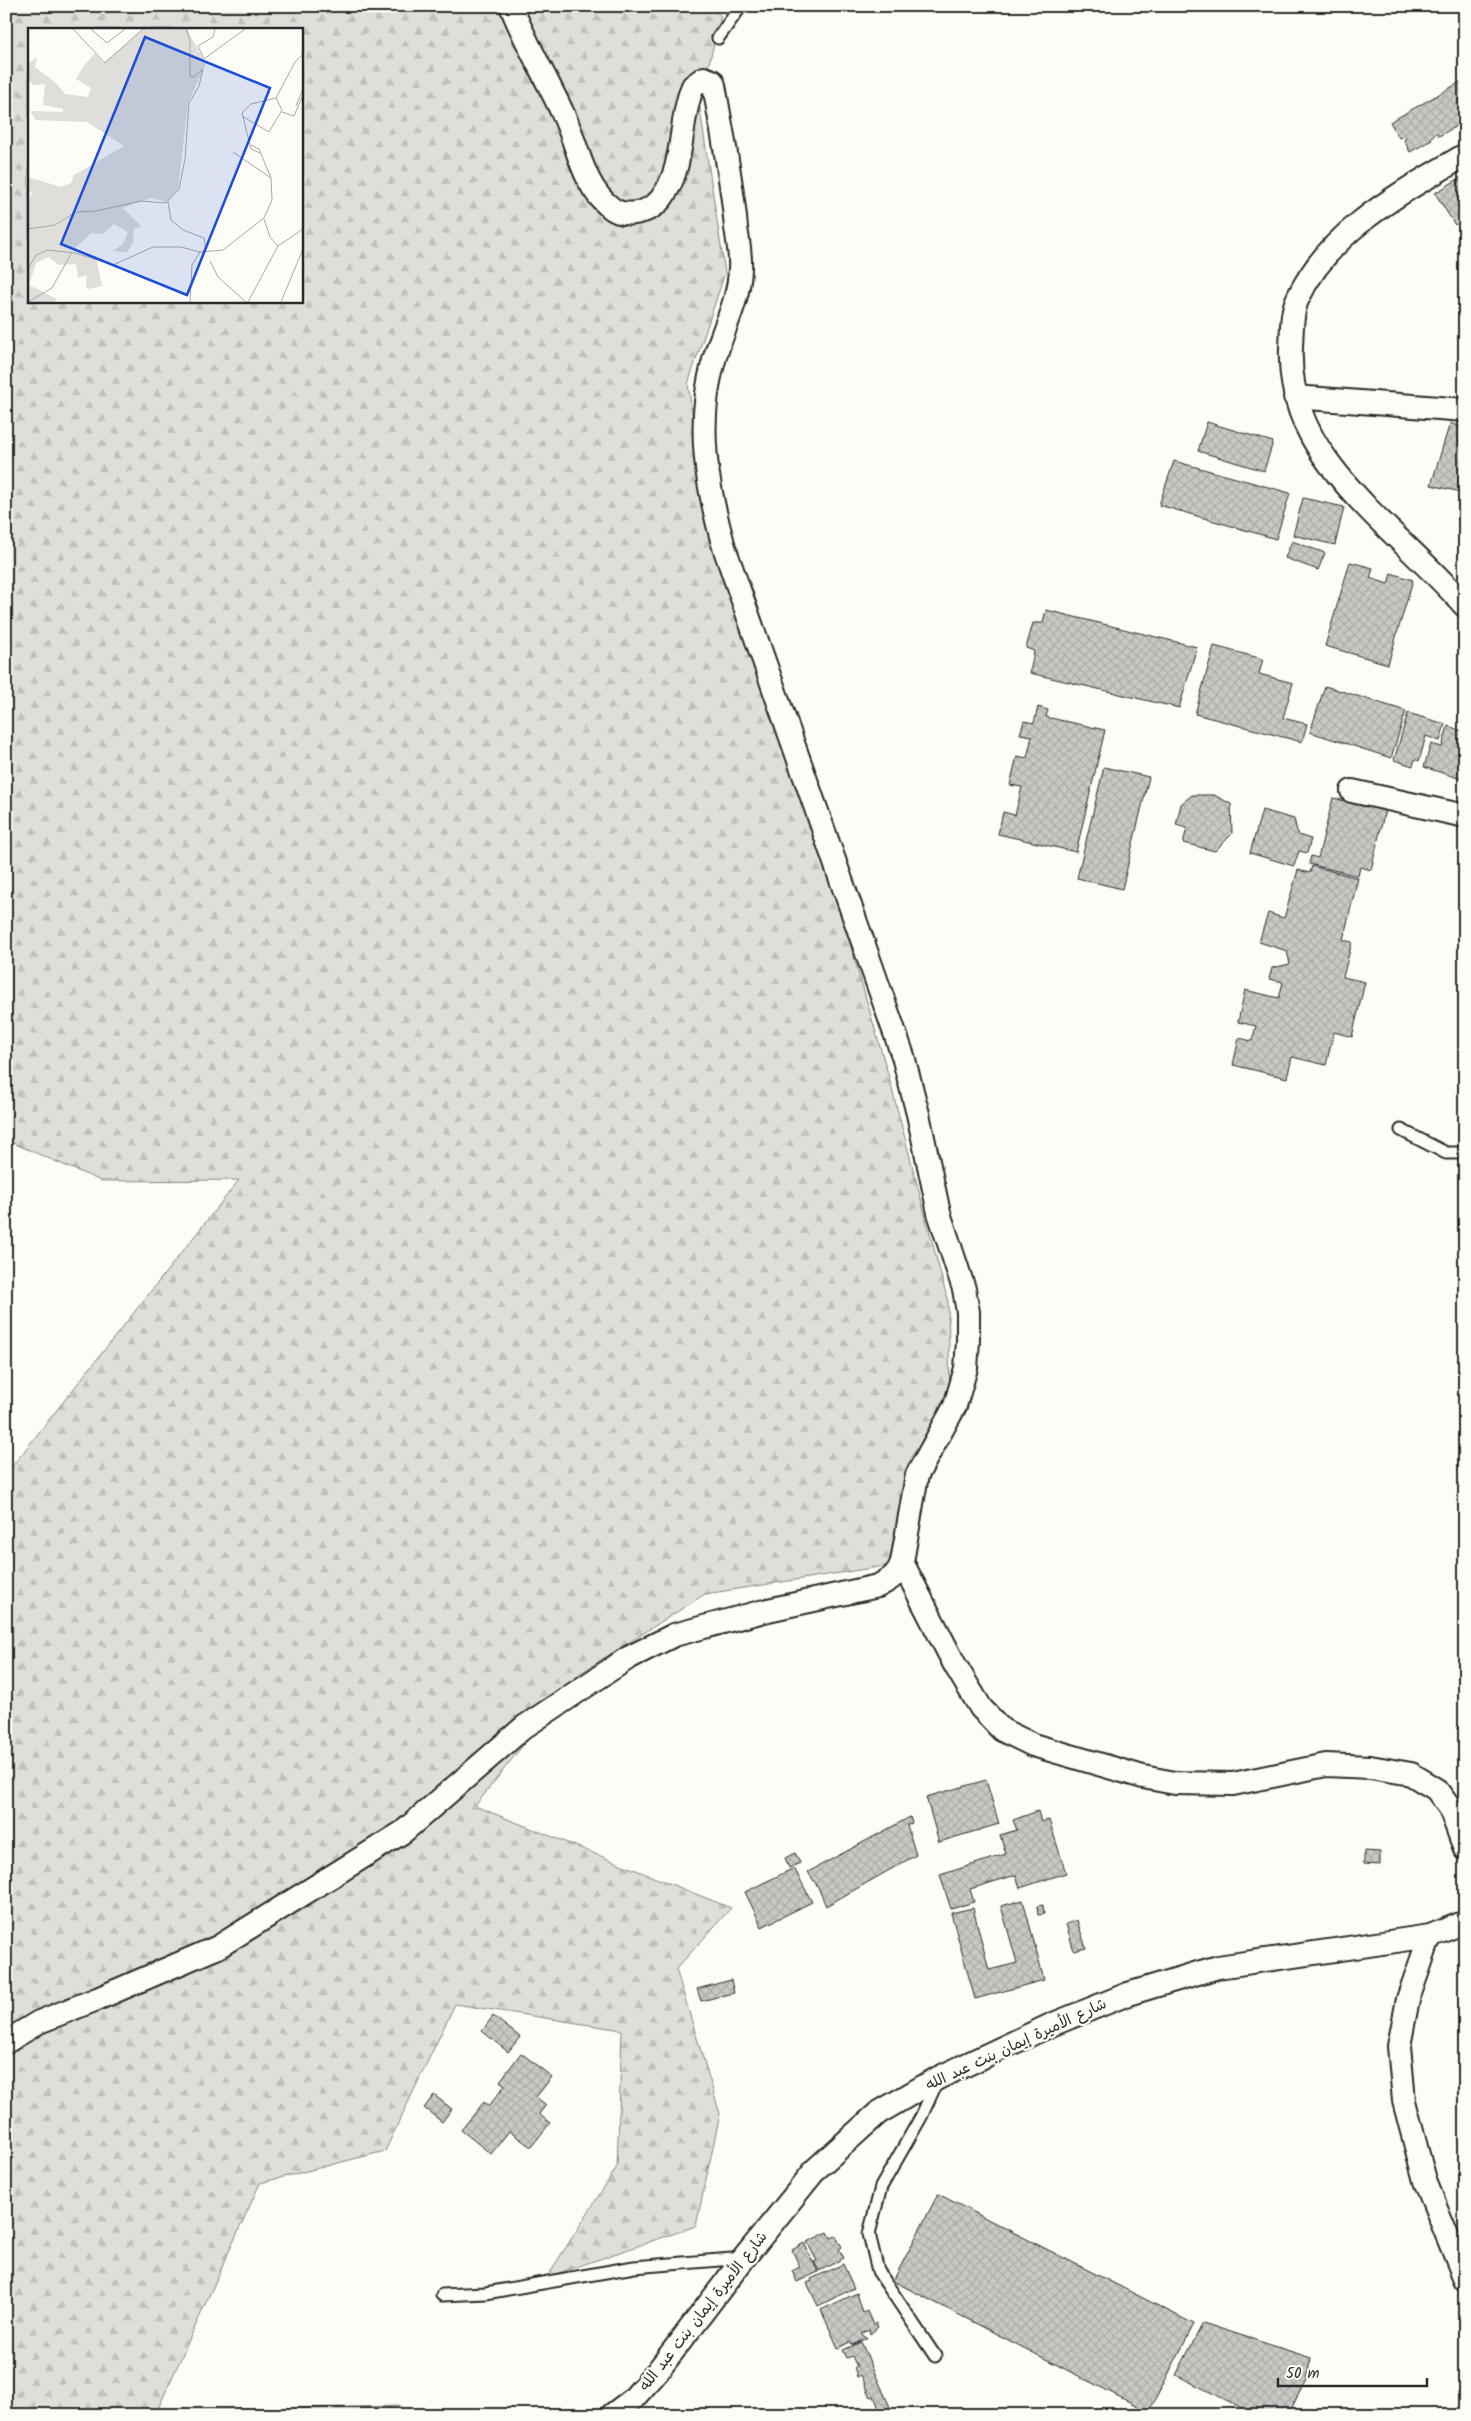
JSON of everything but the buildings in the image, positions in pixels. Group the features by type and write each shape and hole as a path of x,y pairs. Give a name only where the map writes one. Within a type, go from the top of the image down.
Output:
{"street":[{"path":"6,2042 39,2022 218,1947 403,1832 524,1727 628,1658 674,1635 768,1610 878,1586 899,1573 917,1475 955,1406 966,1368 968,1312 962,1282 939,1213 918,1114 903,1056 737,585 712,505 705,464 708,384 713,362 733,306 740,270 730,172 714,85 712,81 704,78 693,86 681,147 670,185 659,201 641,212 616,212 601,199 586,175 569,128 511,6"},
{"path":"1465,155 1363,220 1338,241 1317,266 1297,300 1292,326 1290,364 1295,397 1306,425 1328,462 1365,506 1465,606"},
{"path":"1295,397 1465,410"},
{"path":"1352,791 1465,816"},
{"path":"902,1562 955,1665 981,1708 1002,1730 1033,1744 1135,1775 1174,1784 1233,1784 1326,1765 1370,1767 1411,1774 1436,1790 1450,1808 1465,1849"},
{"name":"شارع الأميرة إيمان بنت عبد الله","path":"612,2415 632,2400 657,2372 744,2258 816,2170 878,2113 938,2078 1051,2025 1128,1994 1218,1967 1430,1936 1465,1922"},
{"path":"1430,1936 1408,1999 1399,2046 1404,2101 1425,2181 1465,2279"}],"lane":[{"path":"718,38 741,6"},
{"path":"1401,1130 1446,1153 1465,1153"},
{"path":"935,2356 878,2271 869,2234 880,2187 921,2117 938,2078"},
{"path":"442,2295 486,2293 634,2267 744,2258"}],"green space":[{"path":"6,6 709,6 721,16 699,103 725,273 688,384 703,489 817,830 888,1074 948,1302 950,1396 891,1565 705,1594 579,1674 475,1806 731,1908 676,1969 720,2114 696,2226 547,2277 617,2167 622,2030 455,2004 385,2151 260,2183 157,2411 400,2406 404,2415 6,2415 6,1474 239,1180 101,1181 6,1140"}]}
